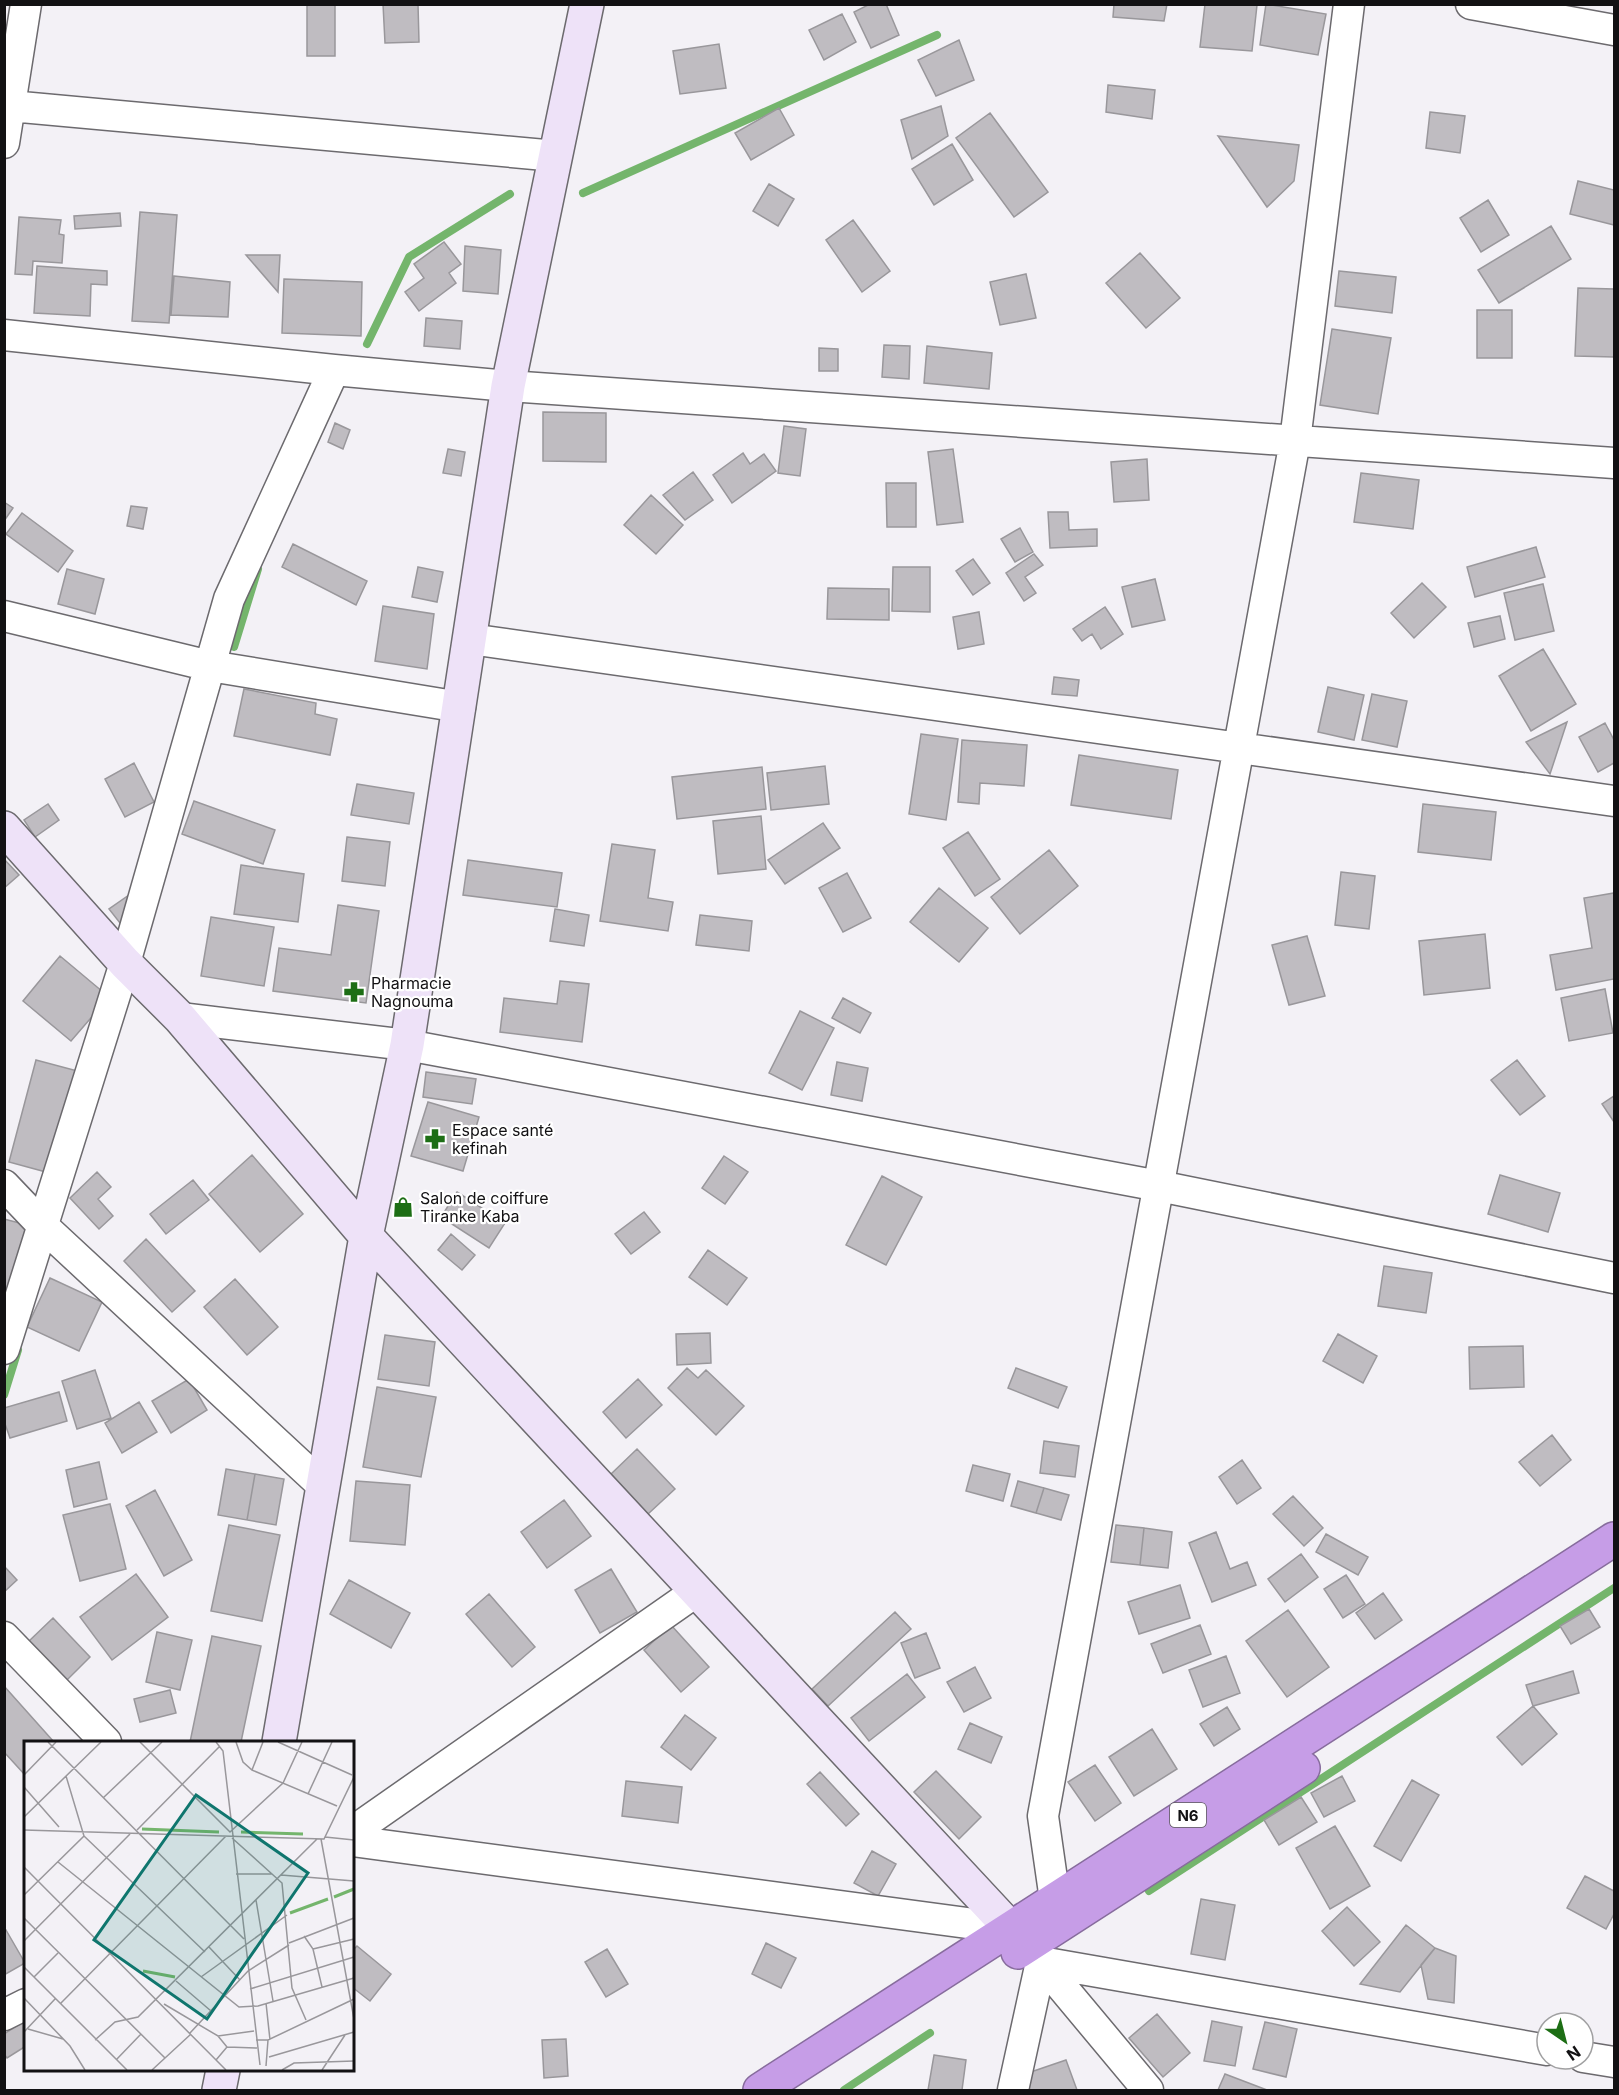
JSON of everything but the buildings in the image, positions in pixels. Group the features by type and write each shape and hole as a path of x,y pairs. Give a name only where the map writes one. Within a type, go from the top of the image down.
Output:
{"highway":[{"name":"N6","path":"760,2091 1027,1946 1055,1900 1614,1539"},
{"name":"N6","path":"802,2091 1614,1566"}],"street":[{"path":"4,143 26,4"},
{"path":"279,1741 366,1236 407,1045 508,386 587,4"},
{"path":"1055,1900 1043,1816 1295,441 1349,4"},
{"path":"1471,4 1614,30"},
{"path":"10,106 556,156"},
{"path":"4,334 334,370 508,386 1614,463"},
{"path":"4,1349 125,963 229,599 334,370"},
{"path":"4,616 210,666 460,707"},
{"path":"470,639 1614,801"},
{"path":"4,828 125,963 180,1018 366,1236 1027,1946 1148,2091"},
{"path":"180,1018 407,1045 1159,1186 1614,1278"},
{"path":"4,1185 44,1227 323,1486"},
{"path":"354,1831 697,1591"},
{"path":"4,1637 104,1741"},
{"path":"354,1841 1027,1946 1535,2048"},
{"path":"1013,2091 1027,1946"},
{"path":"4,2015 24,2005"},
{"path":"1595,2059 1614,2062"},
{"path":"219,2091 223,2071"}],"waterway":[{"path":"583,193 937,35"},
{"path":"367,344 409,257 510,194"},
{"path":"234,647 258,569"},
{"path":"4,1395 18,1350"},
{"path":"1149,1891 1614,1588"},
{"path":"844,2090 930,2033"}],"place":[{"name":"Pharmacie Nagnouma","path":"354,992"},
{"name":"Espace santé kefinah","path":"435,1139"},
{"name":"Salon de coiffure Tiranke Kaba","path":"403,1207"}]}
